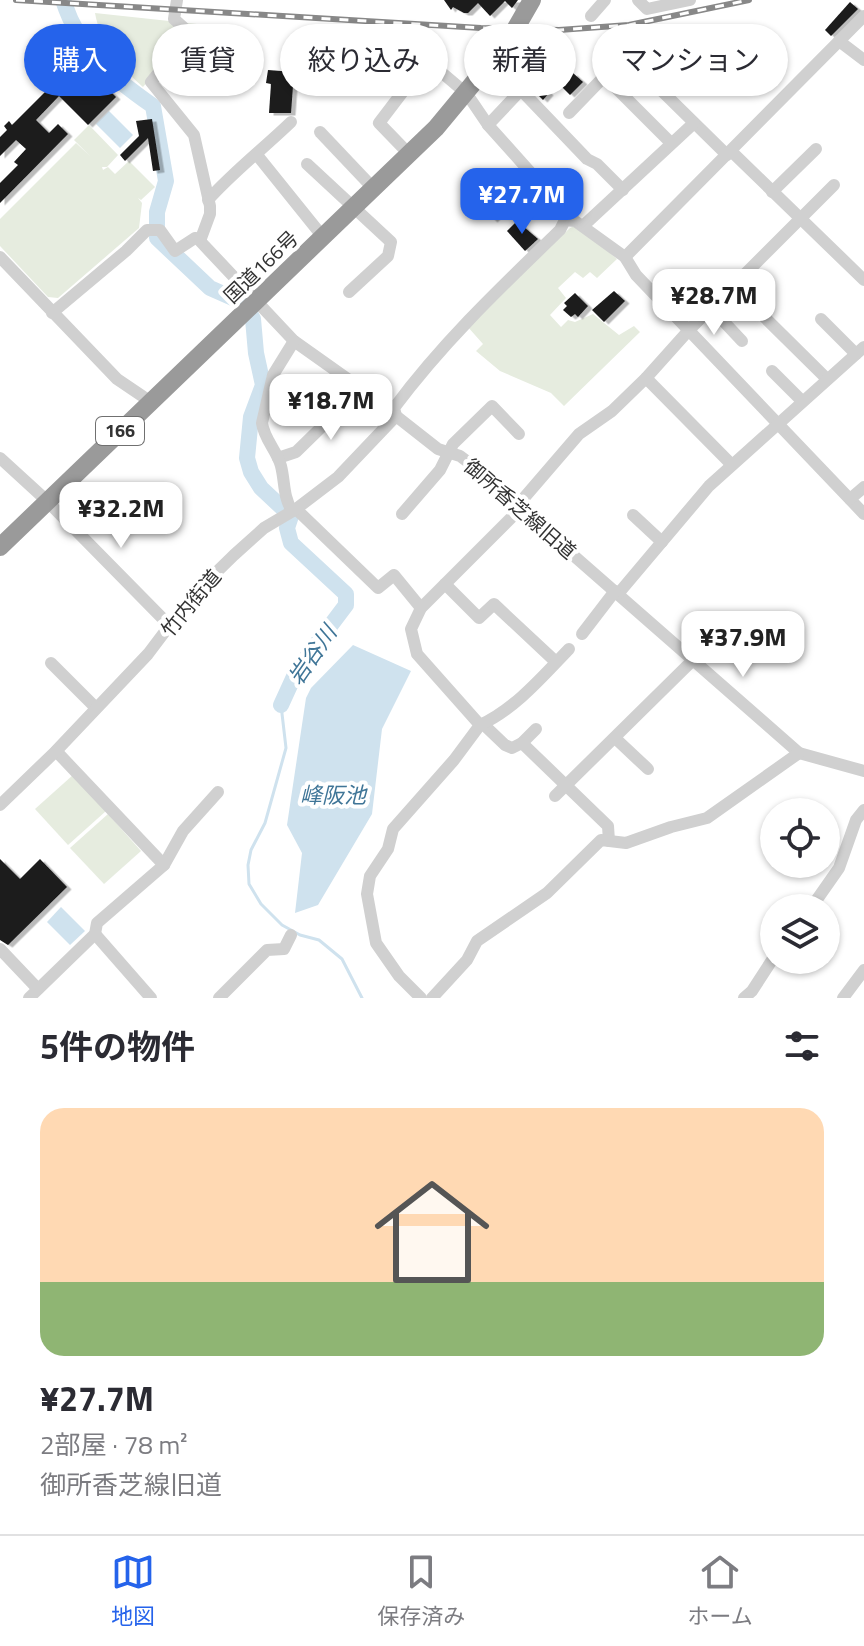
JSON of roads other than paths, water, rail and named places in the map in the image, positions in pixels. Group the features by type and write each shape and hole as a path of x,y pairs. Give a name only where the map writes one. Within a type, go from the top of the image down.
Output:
{"highway":[{"name":"国道166号","path":"518,24 532,0"},
{"name":"国道166号","path":"0,547 374,189 465,96"}],"street":[{"path":"177,0 174,19 180,24"},
{"path":"591,16 605,0"},
{"path":"639,1 647,9 690,0"},
{"path":"625,257 864,16"},
{"path":"839,41 864,60"},
{"path":"448,78 464,91"},
{"path":"569,113 592,89"},
{"path":"488,125 521,90 587,159 597,164 623,190"},
{"path":"52,313 147,230 160,230 175,251 195,238 201,239 210,214 194,135 162,96"},
{"path":"400,96 379,123 409,154"},
{"path":"395,412 442,348 560,230 565,220 564,210 488,125 468,96"},
{"path":"624,96 671,143"},
{"path":"667,96 864,280"},
{"path":"208,200 237,168 257,155 291,122"},
{"path":"583,226 694,123"},
{"path":"320,132 374,189"},
{"path":"772,192 816,149"},
{"path":"257,155 323,237"},
{"path":"307,164 391,242 388,256 349,292"},
{"path":"536,729 512,748 482,724 417,654 411,629 421,608 518,508 579,434 612,411 646,378 689,330 834,185"},
{"path":"565,220 575,221 625,257 636,275 864,514"},
{"name":"御所香芝線旧道","path":"201,239 294,341 395,412 438,449 460,456 488,477 518,508 799,753 864,771"},
{"path":"0,257 117,379 151,402"},
{"path":"733,286 827,379"},
{"path":"711,308 742,341"},
{"path":"582,634 702,493 860,350 821,319"},
{"path":"294,341 273,375 262,423 278,458 291,512 378,588 394,575 421,608"},
{"path":"772,371 802,401"},
{"path":"646,378 732,465"},
{"path":"278,458 296,452 339,410 335,405 357,386"},
{"path":"402,514 440,470 448,452 492,406 519,434"},
{"name":"竹内街道","path":"0,805 148,654 191,597 264,528 338,477 395,412"},
{"path":"0,458 46,500 170,626"},
{"path":"850,499 864,487"},
{"path":"633,515 662,542"},
{"path":"445,584 479,618 494,604 556,662"},
{"path":"421,998 399,976 376,943 367,894 370,876 388,849 393,829 482,724 496,718 523,695 569,649"},
{"path":"555,796 694,659"},
{"path":"51,663 96,708"},
{"path":"615,738 648,769"},
{"path":"522,743 608,826 609,841"},
{"path":"56,751 164,865"},
{"path":"432,998 467,960 477,941 547,893 601,840 626,843 707,818 799,753"},
{"path":"0,949 33,994 95,934 97,923 164,865 183,831 218,792"},
{"path":"821,894 839,868 856,820 864,810"},
{"path":"95,934 151,998"},
{"path":"219,998 267,950 284,949 291,935"},
{"path":"843,998 864,970"},
{"path":"762,974 748,994 765,998"}],"water":[{"path":"109,111 133,135 120,148 96,124"},
{"name":"峰阪池","path":"353,645 411,671 382,729 372,814 318,905 295,913 302,853 287,825 306,698 311,688"},
{"path":"61,907 85,931 70,945 47,922"}],"waterway":[{"name":"岩谷川","path":"63,0 78,34 98,61 153,106 166,181 157,212 157,238 210,288 244,303 253,319 263,385 251,417 247,458 251,472 261,488 291,516 287,528 291,543 346,594 346,605 297,670 281,705"},
{"name":"岩谷川","path":"281,705 286,748 265,823 251,850 249,884 261,904 282,925 300,935 319,940 342,959 362,998"}],"railway":[{"path":"16,0 559,30 629,25 749,0"}]}
